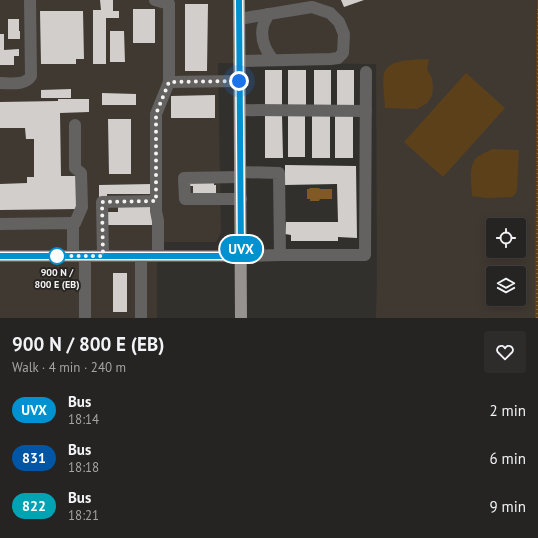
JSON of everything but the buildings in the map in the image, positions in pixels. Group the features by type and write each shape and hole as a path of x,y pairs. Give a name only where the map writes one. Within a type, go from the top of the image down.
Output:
{"main road":[{"path":"239,0 241,318"}],"street":[{"path":"0,83 24,82 29,80 31,76 30,0"},
{"path":"155,0 169,4 169,82 156,114 156,211 158,221 158,256"},
{"path":"239,19 268,14 313,3 330,13 340,22 344,34 342,53 338,58 331,60 239,61"},
{"path":"268,14 263,27 262,40 266,52 273,60"},
{"path":"0,256 365,255 366,72"},
{"path":"169,82 239,81"},
{"path":"240,110 366,111"},
{"path":"75,125 75,168 81,173 82,207 73,223 79,256 85,318"},
{"path":"241,199 185,199 184,178 279,173 280,255"},
{"path":"103,256 102,202 156,201"},
{"path":"0,224 73,223"},
{"path":"141,256 141,318"}],"path":[{"path":"537,318 538,6"}],"shaded area":[{"path":"0,0 537,0 535,318 376,318 376,64 218,63 221,233 216,242 157,242 157,318 0,318"},
{"path":"537,0 538,318 535,318 536,37"},
{"path":"429,59 427,69 432,78 433,87 432,96 427,103 417,109 385,108 383,76 387,68 397,62"},
{"path":"466,73 505,108 443,177 404,142"},
{"path":"493,149 519,150 517,189 516,193 512,197 488,198 472,196 472,166 476,158"},
{"path":"307,189 332,189 332,199 310,201 310,199 307,199"}],"bus line":[{"name":"UVX","path":"0,256 241,256 239,0"}],"place":[{"name":"900 N / 800 E (EB)","path":"57,256"}],"route":[{"path":"57,256 103,256 102,202 156,201 156,114 169,82 239,81"}]}
